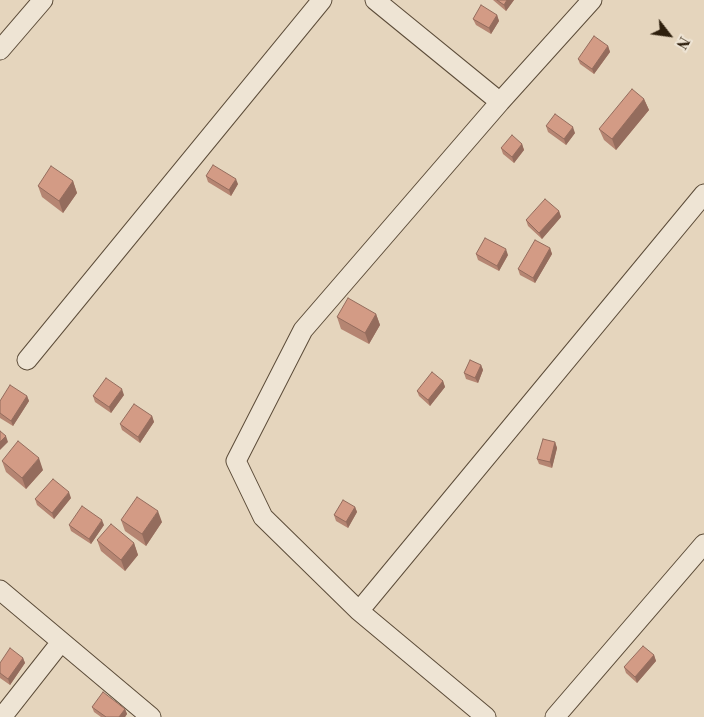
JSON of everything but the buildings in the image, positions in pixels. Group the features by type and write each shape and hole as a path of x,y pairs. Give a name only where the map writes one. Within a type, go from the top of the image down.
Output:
{"street":[{"path":"0,50 43,0"},
{"path":"27,360 322,0"},
{"path":"375,0 500,102"},
{"path":"486,717 359,612 263,517 236,461 303,330 500,102 592,0"},
{"path":"359,612 704,194"},
{"path":"555,717 704,544"},
{"path":"0,590 151,717"},
{"path":"2,717 61,642"}]}
